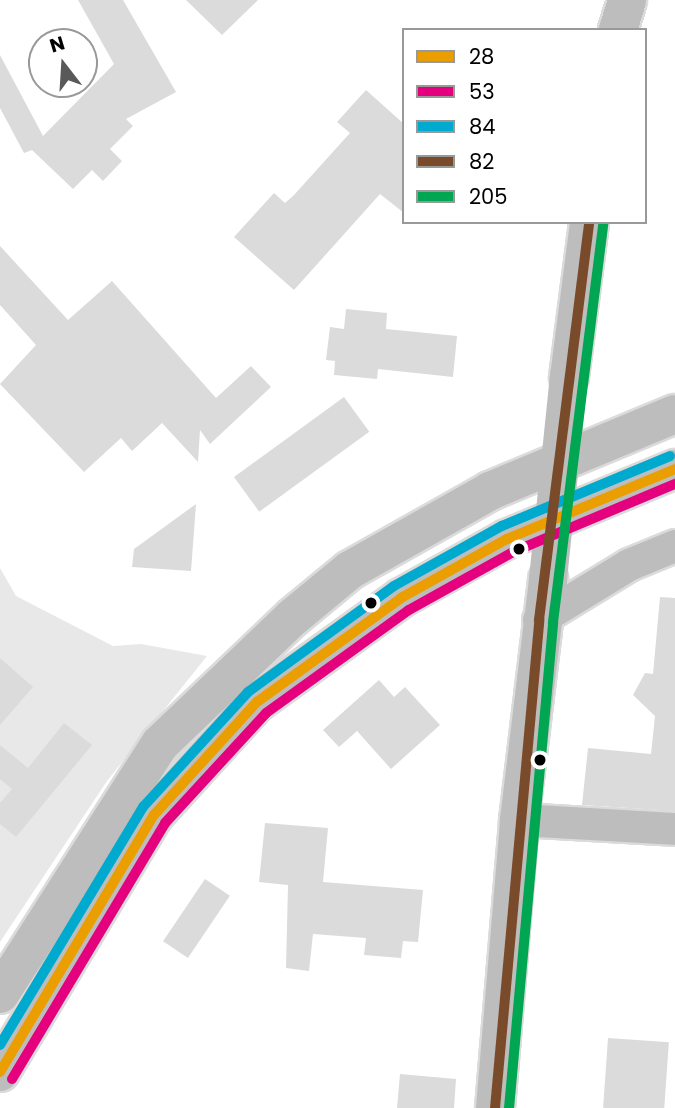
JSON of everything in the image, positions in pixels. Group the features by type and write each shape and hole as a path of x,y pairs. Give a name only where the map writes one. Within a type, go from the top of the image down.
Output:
{"main road":[{"path":"607,0 611,28"},
{"path":"619,28 627,0"},
{"path":"495,1108 539,620 548,579 569,377 589,224"},
{"path":"0,994 160,744 293,617 350,570 491,491 675,414"},
{"path":"0,1072 154,815 257,702 401,598 507,539 675,470"}],"street":[{"path":"539,620 629,565 675,546"},
{"path":"519,820 675,829"}],"shaded area":[{"path":"0,568 16,596 113,646 141,644 207,656 107,781 0,942"}],"building":[{"path":"78,0 123,0 176,92 126,119 133,126 110,149 122,161 103,181 92,170 73,189 32,150 24,153 0,108 0,55 43,136 80,98 98,98 98,80 114,64 98,36 98,28 94,28"},
{"path":"186,0 258,0 222,35"},
{"path":"366,90 402,122 402,211 380,194 294,290 234,237 274,193 285,203 294,195 350,133 337,122"},
{"path":"0,246 68,320 112,281 216,398 251,366 271,387 210,444 200,430 198,462 162,423 132,451 121,438 84,472 0,384 36,345 0,305"},
{"path":"346,309 387,313 386,329 457,336 453,377 378,369 377,379 334,375 335,361 326,360 330,327 344,329"},
{"path":"344,397 369,432 259,512 234,477"},
{"path":"196,504 191,571 132,567 134,549"},
{"path":"660,597 675,598 675,811 582,805 588,748 651,754 655,716 633,695 645,673 653,674"},
{"path":"0,658 33,687 0,725"},
{"path":"379,680 394,697 405,687 440,725 391,769 357,731 339,747 323,730"},
{"path":"64,723 92,745 16,837 0,824 0,803 12,789 0,779 0,745 28,768"},
{"path":"265,823 328,828 323,882 423,890 418,942 403,941 401,958 364,955 366,938 313,934 309,971 286,968 288,885 259,882"},
{"path":"205,879 230,896 188,958 163,941"},
{"path":"608,1038 669,1042 664,1108 603,1108"},
{"path":"400,1074 456,1079 454,1108 397,1108"}],"transit line":[{"name":"82","path":"495,1108 539,620 589,224"},
{"name":"205","path":"509,1108 553,622 603,224"},
{"name":"84","path":"0,1045 143,807 248,692 394,586 502,526 670,456"},
{"name":"28","path":"0,1072 154,815 257,702 401,598 507,539 675,469"},
{"name":"53","path":"12,1079 165,823 266,713 409,610 513,552 675,484"}]}
